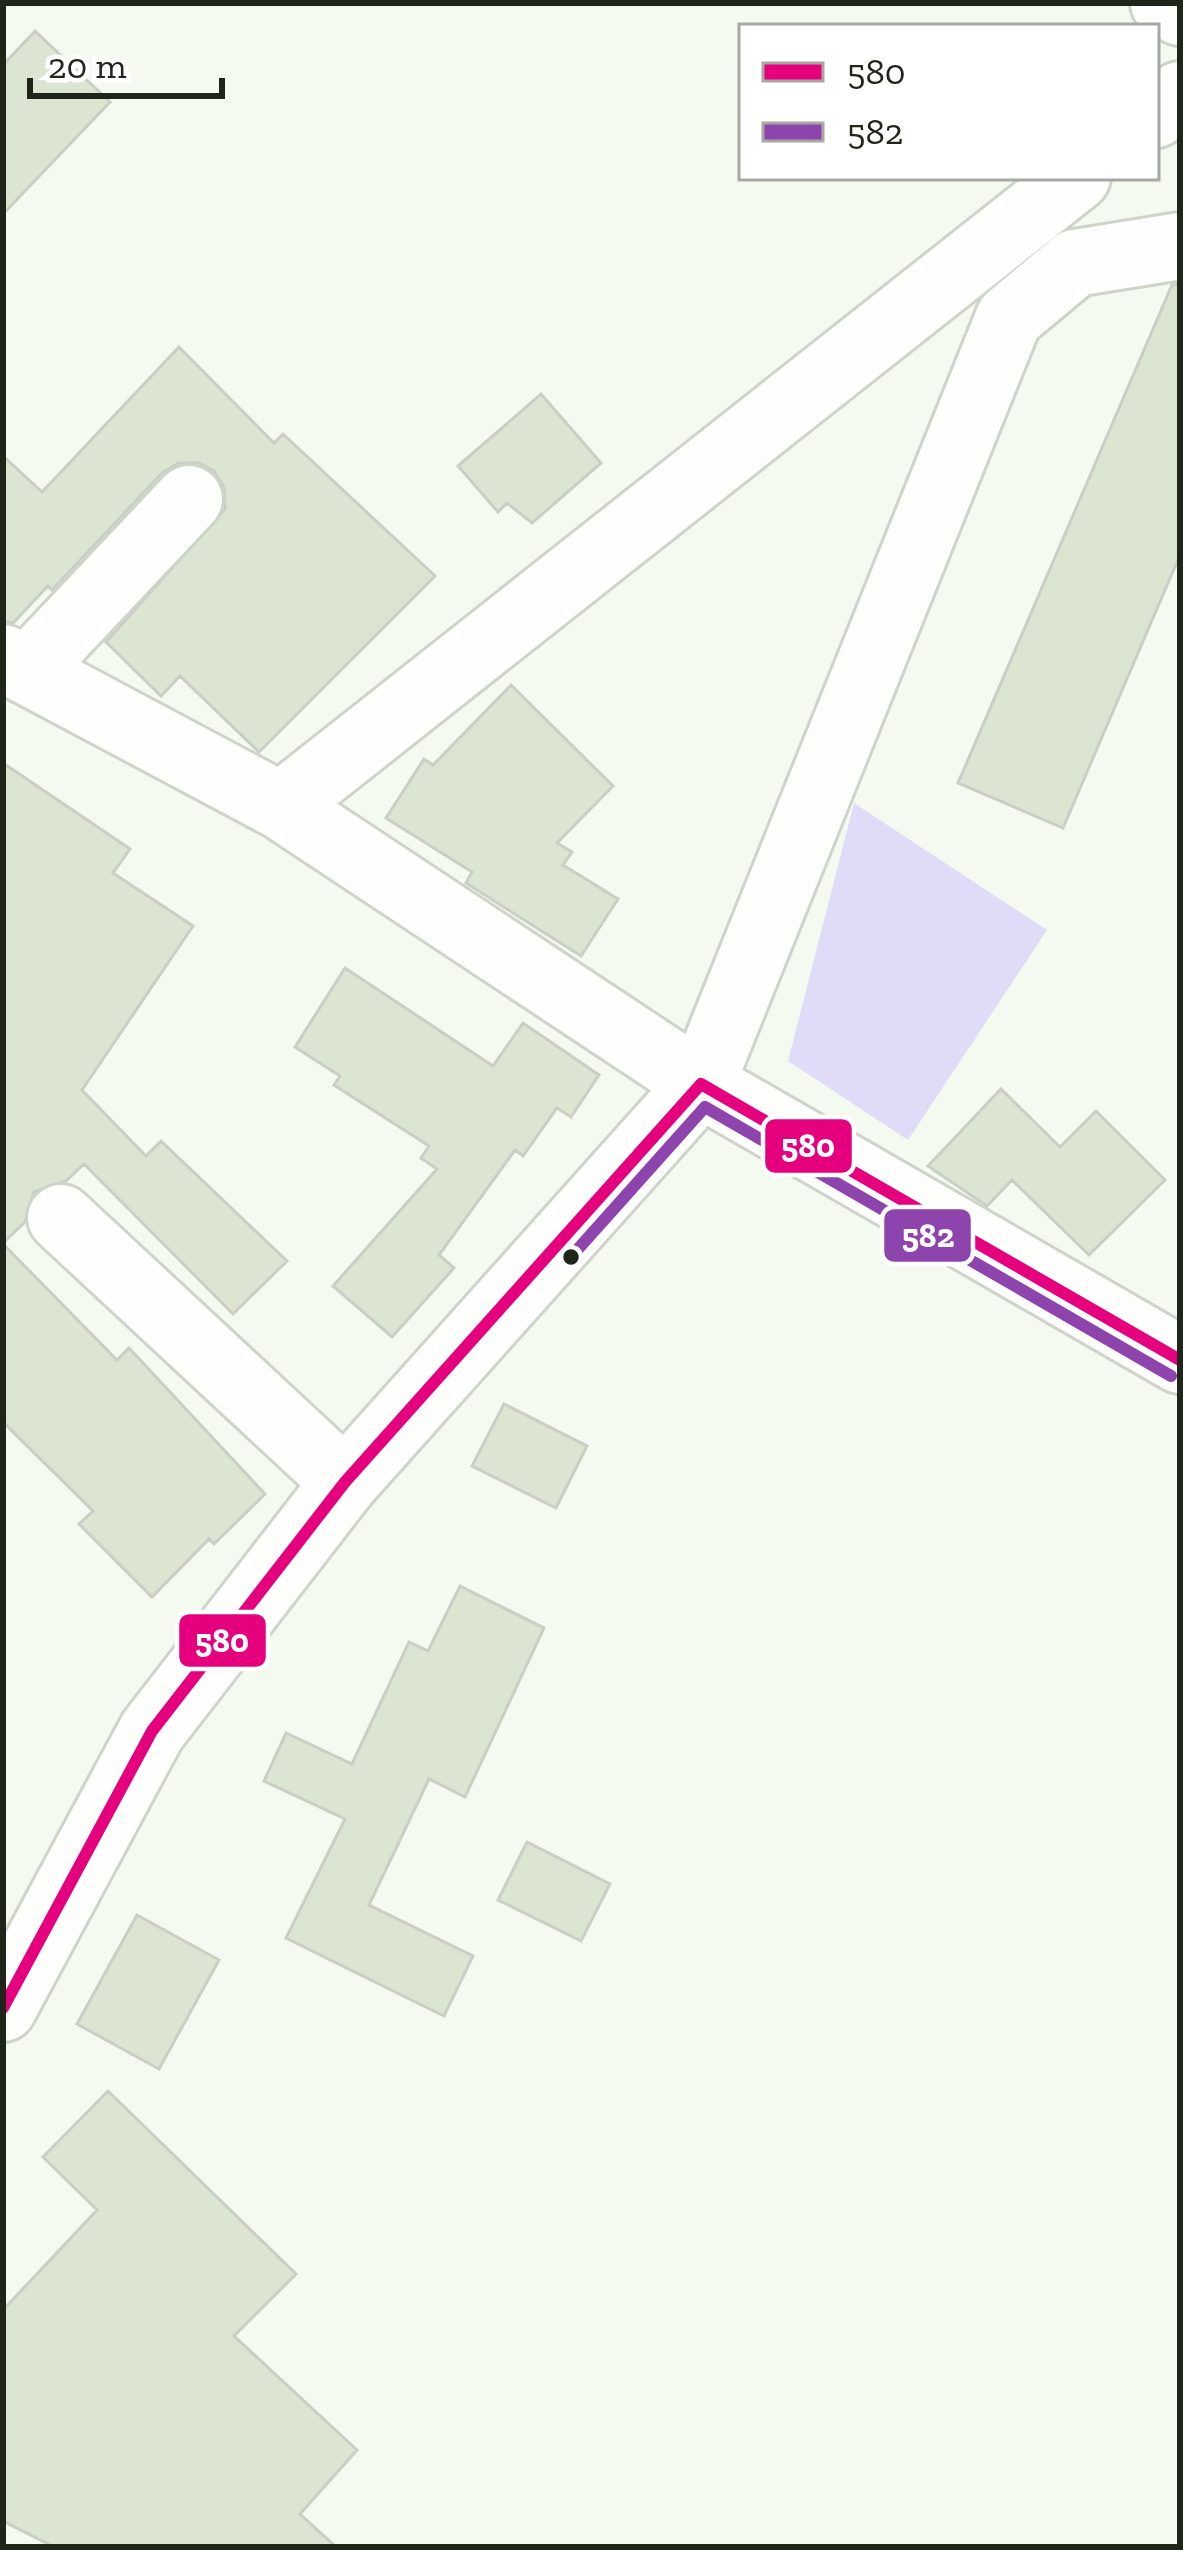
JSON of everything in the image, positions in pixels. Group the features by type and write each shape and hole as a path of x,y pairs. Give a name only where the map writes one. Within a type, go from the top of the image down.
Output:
{"street":[{"path":"1164,3 1180,12"},
{"path":"281,806 1073,180"},
{"path":"3,2008 152,1731 345,1482 701,1084 1009,318 1075,263 1180,246"},
{"path":"190,499 15,664 281,806 701,1084 1022,1274 1180,1360"},
{"path":"61,1218 345,1482"}],"shaded area":[{"path":"854,803 1047,930 908,1140 788,1061"}],"building":[{"path":"35,31 110,102 3,214 3,65"},
{"path":"1180,284 1180,555 1063,828 958,783 1172,285"},
{"path":"179,347 274,443 283,434 435,576 259,752 180,676 161,696 106,642 225,509 224,487 214,471 199,463 179,463 162,473 52,590 48,586 13,623 3,621 3,456 42,492"},
{"path":"541,394 601,463 532,523 507,503 498,512 458,466"},
{"path":"511,685 613,786 557,843 572,852 563,865 618,899 581,956 466,883 472,872 386,818 424,759 433,765"},
{"path":"3,763 130,849 113,873 193,926 82,1090 146,1156 161,1141 287,1261 233,1314 84,1164 66,1181 34,1192 25,1222 3,1243"},
{"path":"345,968 493,1066 523,1023 599,1075 571,1117 557,1108 523,1156 515,1150 439,1255 454,1268 392,1337 333,1286 437,1169 421,1158 429,1146 334,1085 340,1076 295,1047"},
{"path":"1001,1089 1060,1147 1096,1111 1165,1180 1089,1255 1012,1180 987,1206 928,1166"},
{"path":"3,1244 117,1360 129,1348 265,1494 214,1544 209,1539 152,1597 79,1524 93,1511 3,1422"},
{"path":"504,1404 587,1446 556,1508 472,1466"},
{"path":"460,1586 544,1628 465,1797 429,1779 369,1905 473,1956 444,2016 286,1938 345,1819 264,1781 286,1733 352,1764 409,1642 428,1651"},
{"path":"527,1842 610,1884 581,1941 498,1900"},
{"path":"137,1915 219,1960 159,2069 77,2024"},
{"path":"108,2091 296,2274 234,2336 357,2450 300,2514 336,2547 54,2547 3,2521 3,2310 97,2210 43,2157"}],"transit line":[{"name":"580","path":"3,2008 152,1731 345,1482 701,1084 1180,1360"},
{"name":"582","path":"569,1259 705,1107 1171,1376"}]}
